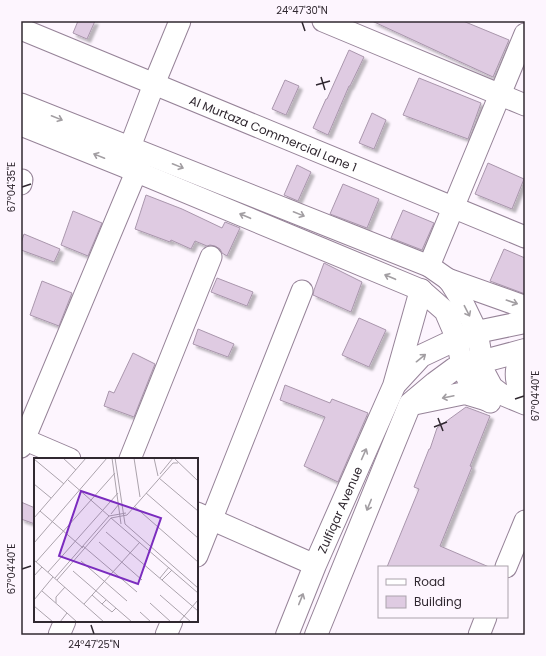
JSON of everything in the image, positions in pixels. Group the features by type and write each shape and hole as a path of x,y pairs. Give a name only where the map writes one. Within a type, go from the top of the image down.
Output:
{"street":[{"path":"67,458 22,441 134,159 154,84 180,21"},
{"path":"323,21 525,105"},
{"name":"Al Murtaza Commercial Lane 1","path":"21,29 525,237"},
{"path":"429,266 525,34"},
{"path":"21,104 134,159 421,290 445,311 457,339 462,366 469,382 475,391 485,399"},
{"path":"21,125 134,159 429,266 449,280 525,307"},
{"path":"130,458 211,257"},
{"path":"449,280 462,301 477,332 484,372 492,387 501,394 525,404"},
{"path":"394,386 421,290"},
{"path":"198,550 204,517 302,291"},
{"path":"394,386 421,356 457,339 477,332 525,322"},
{"path":"410,404 454,369 482,360 525,350"},
{"path":"525,356 519,362 516,377 521,395 525,399"},
{"name":"Zulfiqar Avenue","path":"287,635 315,565 394,386"},
{"path":"410,404 465,393 485,399 525,418"},
{"name":"Zulfiqar Avenue","path":"316,635 410,404"},
{"path":"204,517 315,565"},
{"path":"506,566 525,521"},
{"path":"479,635 486,618"},
{"path":"59,635 65,622"},
{"path":"166,635 172,622"}],"building":[{"path":"78,21 95,21 87,39 73,33"},
{"path":"372,21 463,21 509,40 493,77"},
{"path":"349,50 364,57 349,86 328,135 313,128"},
{"path":"419,78 481,103 468,139 403,115"},
{"path":"285,80 299,86 286,115 272,109"},
{"path":"372,113 386,120 374,149 359,143"},
{"path":"488,163 524,179 512,209 475,194"},
{"path":"297,165 311,172 298,201 284,195"},
{"path":"343,184 379,199 367,228 330,214"},
{"path":"146,195 182,209 222,228 225,222 240,228 227,256 215,246 207,246 195,241 191,249 171,240 170,242 135,229"},
{"path":"403,210 434,223 422,250 391,238"},
{"path":"73,211 102,223 88,256 61,245"},
{"path":"24,234 60,249 54,262 21,250 21,243"},
{"path":"504,249 525,258 525,294 490,281"},
{"path":"324,263 362,282 351,312 313,295"},
{"path":"217,278 253,292 247,306 211,292"},
{"path":"42,281 72,293 59,326 30,315"},
{"path":"359,318 386,330 369,367 342,355"},
{"path":"198,329 234,344 228,357 193,344"},
{"path":"133,353 155,364 134,417 104,406 109,391 114,393"},
{"path":"285,385 330,403 332,399 368,413 338,482 304,466 325,417 280,400"},
{"path":"466,407 490,416 470,466 472,467 440,546 487,566 387,566 419,489 414,487 437,428"},
{"path":"21,502 34,508 34,524 21,519"}]}
